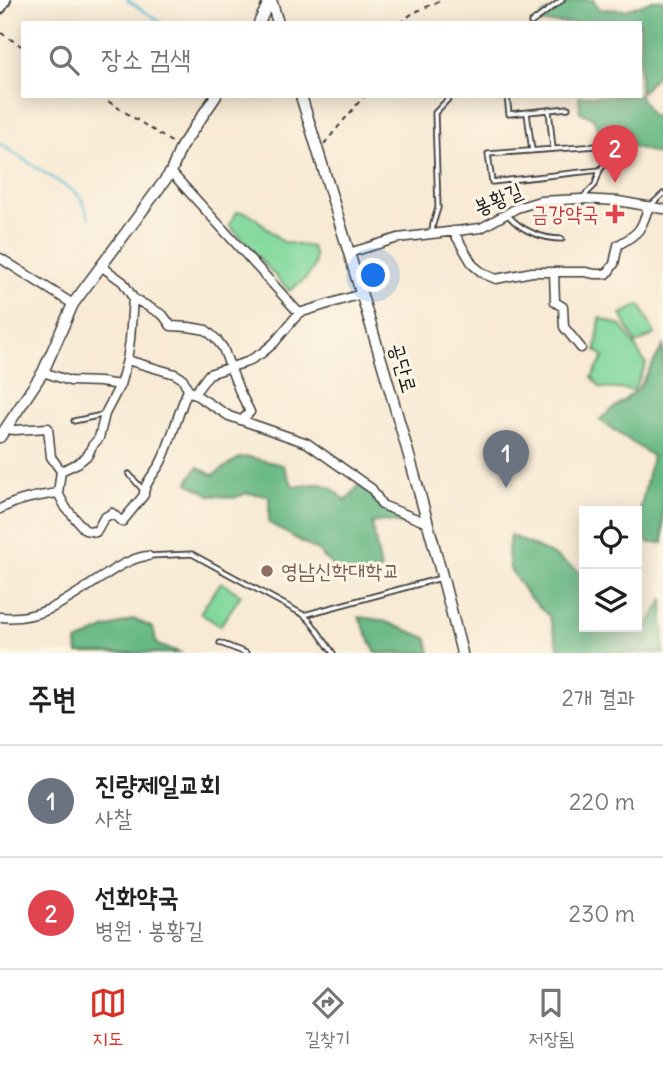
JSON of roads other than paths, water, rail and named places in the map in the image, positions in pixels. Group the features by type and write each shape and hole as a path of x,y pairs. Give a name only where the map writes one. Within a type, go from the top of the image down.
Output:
{"main road":[{"path":"0,8 5,0"}],"street":[{"path":"260,21 271,0"},
{"path":"271,0 277,21"},
{"path":"3,433 43,372 73,304 171,172 181,147 215,98"},
{"name":"공단로","path":"302,98 361,294 462,653"},
{"path":"171,172 299,313"},
{"name":"봉황길","path":"349,253 398,238 481,228 517,208 540,201 618,201 663,209"},
{"path":"453,231 473,265 496,279 532,272 607,274 614,264 618,246 635,236 649,206"},
{"path":"0,258 73,304"},
{"path":"101,265 123,282 133,298 163,315 172,326 206,330 216,339 223,348 250,412 242,420"},
{"path":"554,272 555,302 563,307 564,327 581,348"},
{"path":"3,433 48,428 51,457 61,471 58,493 66,508 85,530 96,532 104,518 111,513 122,522 144,495 143,490 159,465 177,417 191,392 209,374 247,362 262,353 299,313 361,294"},
{"path":"61,471 88,455 99,439 105,414 120,385 127,360 133,298"},
{"path":"127,360 175,374 183,379 191,392 229,416 307,443 372,489 382,505 427,523"},
{"path":"43,372 69,381 120,385"},
{"path":"0,509 32,497 58,493"},
{"path":"0,617 23,618 61,605 116,568 141,556 149,556"}],"lane":[{"path":"534,21 562,0"},
{"path":"432,234 438,208 435,113 449,98"},
{"path":"507,98 509,114 568,108"},
{"path":"549,110 553,149"},
{"path":"527,113 532,150"},
{"path":"582,199 595,185 604,165 603,149 597,145 488,154 492,182 600,170"},
{"path":"604,159 631,155"},
{"path":"649,206 663,194"},
{"path":"508,214 528,231 551,239 562,239"},
{"path":"74,421 105,414"},
{"path":"129,474 143,490"},
{"path":"149,556 192,554 304,615 333,653"},
{"path":"304,615 443,578"},
{"path":"220,643 246,653"}],"waterway":[{"path":"127,0 159,21"},
{"path":"0,144 76,193 82,199 89,218"}],"place":[{"name":"선화약국","path":"615,183"},
{"name":"금강약국","path":"615,214"},
{"name":"진량제일교회","path":"506,488"},
{"name":"영남신학대학교","path":"267,571"}]}
